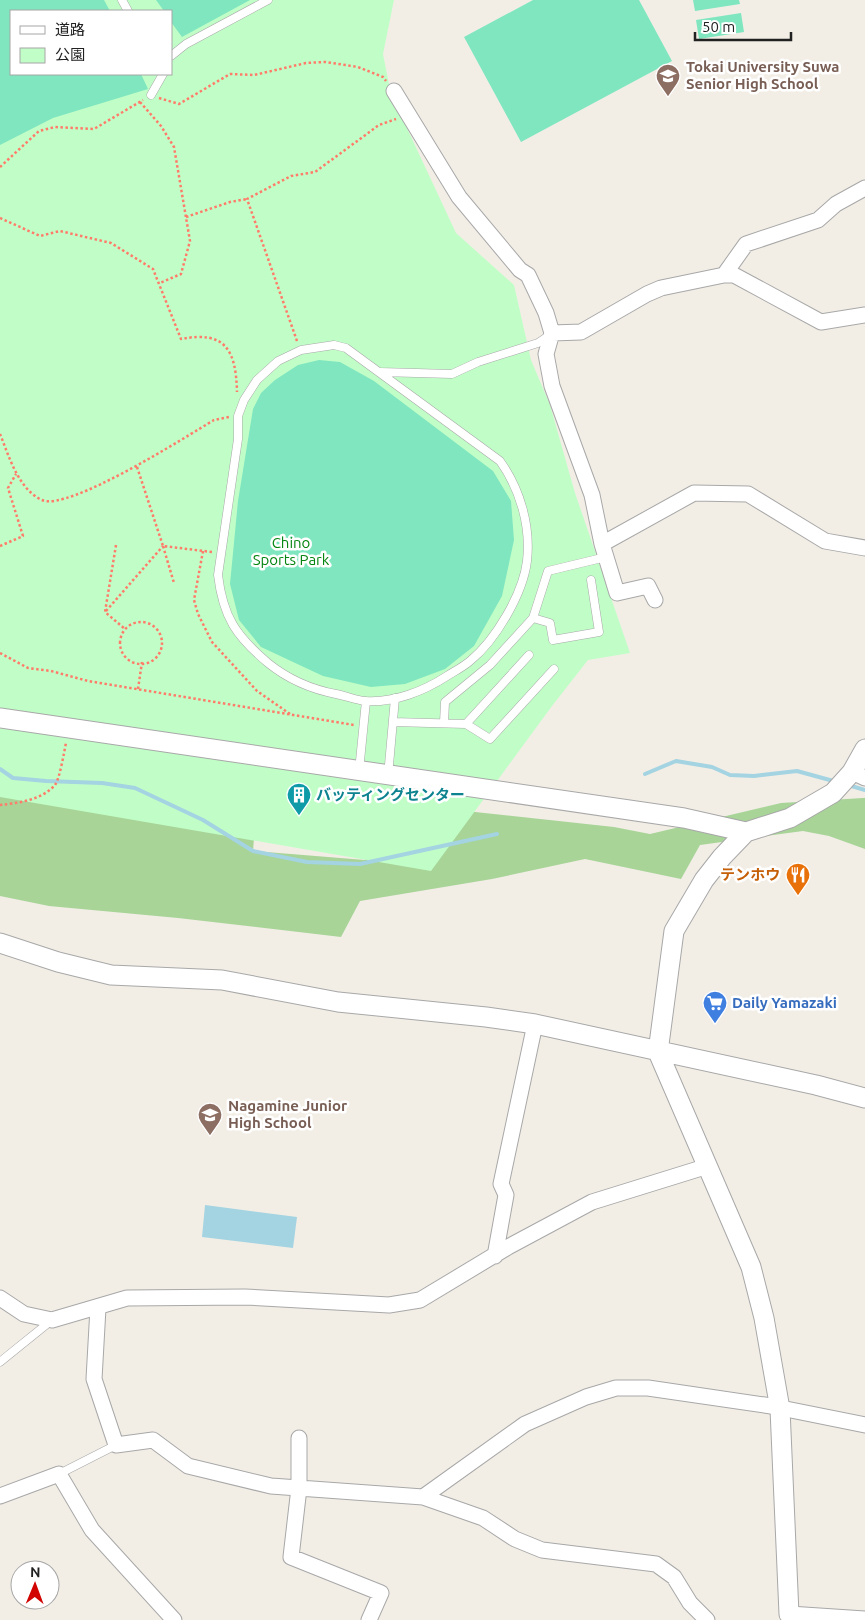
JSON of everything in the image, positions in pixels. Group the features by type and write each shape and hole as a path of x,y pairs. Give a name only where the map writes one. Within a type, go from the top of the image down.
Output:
{"street":[{"path":"394,91 459,197 520,270 528,275 546,313 552,333 546,354 552,386 592,495 604,551 617,593 648,586 654,600"},
{"path":"724,275 746,244 818,220 836,204 865,188"},
{"path":"552,333 581,332 654,291 724,275 734,275 821,322 865,315"},
{"path":"604,551 694,493 748,494 825,541 865,548"},
{"path":"0,718 203,746 388,776 684,818 746,832"},
{"path":"865,749 859,775 833,793 790,818 746,832 722,857 704,880 674,931 658,1052 751,1267 764,1318 780,1408 795,1616 865,1619"},
{"path":"0,943 58,962 111,975 222,980 338,1002 486,1017 535,1024 816,1085 865,1098"},
{"path":"495,1256 506,1195 501,1184 535,1024"},
{"path":"0,1298 24,1314 52,1320 127,1298 245,1297 299,1302 389,1305 420,1300 592,1202 708,1166"},
{"path":"98,1308 94,1378 116,1445 153,1440 188,1466 271,1486 423,1497 483,1518 515,1538 542,1550 656,1564 674,1577 690,1603 707,1620"},
{"path":"423,1497 525,1424 586,1397 616,1388 648,1388 780,1408 865,1425"},
{"path":"299,1438 298,1488 291,1557 382,1593 369,1620"},
{"path":"0,1496 59,1474 92,1530 174,1620"}],"lane":[{"path":"172,55 186,44 268,0"},
{"path":"151,95 162,75"},
{"path":"380,372 452,374 478,362 538,343 552,333"},
{"path":"334,345 346,348 500,461 513,479 522,504 527,562 514,600 496,633 470,661 420,691 395,698 366,701 312,689 282,675 254,651 237,633 227,617 221,597 218,575 238,439 238,416 244,400 257,380 278,361 301,350 334,345"},
{"path":"444,723 445,702 490,665 533,618 548,571 604,551"},
{"path":"533,618 550,623 553,640 599,632 591,580"},
{"path":"466,724 529,655"},
{"path":"393,722 466,724 490,740 554,670"},
{"path":"388,776 395,698"},
{"path":"359,771 366,701"},
{"path":"0,1362 52,1320"},
{"path":"59,1474 116,1445"}],"path":[{"path":"0,167 38,131 55,127 94,129 151,95 179,104 230,74 254,75 306,63 326,62 358,67 383,78 394,91"},
{"path":"140,102 162,126 174,148 190,241 181,274 160,283"},
{"path":"186,217 230,202 247,199 290,176 315,172 379,125 409,114"},
{"path":"247,199 280,296 301,350"},
{"path":"0,218 40,236 60,232 111,243 154,269 181,339 196,336 214,338 226,345 233,357 238,416 214,420 137,467 69,498 45,502 35,497 16,474 0,434"},
{"path":"137,467 174,583"},
{"path":"0,546 23,536 8,488 16,474"},
{"path":"105,612 116,545"},
{"path":"163,546 221,553"},
{"path":"105,612 163,546"},
{"path":"203,551 194,600 198,614 212,642 257,691 291,714"},
{"path":"105,612 125,629"},
{"path":"144,623 152,625 160,633 163,646 158,656 142,662 129,660 123,652 120,640 125,629 134,624 144,623"},
{"path":"0,653 28,668 138,689 356,725"},
{"path":"138,689 142,662"},
{"path":"0,805 21,803 47,791 56,784 67,740"}],"green space":[{"name":"Chino Sports Park","path":"0,0 394,0 383,54 391,94 456,233 514,285 531,360 550,405 575,493 630,653 588,660 431,871 0,797"},
{"path":"0,0 104,0 109,10 10,10 10,75 141,75 148,89 53,118 0,145"},
{"path":"156,0 250,0 182,37 172,23 172,10 163,10"},
{"path":"533,0 639,0 672,61 521,142 464,37"},
{"path":"693,0 739,0 740,4 695,11"},
{"path":"741,13 744,32 699,39 696,20"},
{"path":"319,360 340,362 374,381 493,471 511,501 514,540 502,596 474,646 445,669 405,684 371,687 323,676 261,647 239,620 230,584 238,501 253,409 261,393 275,380 298,365"},
{"path":"0,734 259,775 253,851 365,860 382,795 466,811 614,827 650,834 781,803 865,798 865,849 829,836 803,831 700,845 681,879 585,859 492,879 360,901 341,937 178,918 49,906 0,896"}],"water":[{"path":"205,1205 297,1217 293,1248 202,1237"}],"waterway":[{"path":"645,774 676,761 712,767 730,775 754,776 797,771 837,782"},
{"path":"0,769 13,778 102,783 135,788 203,820 253,851 307,862 360,864 497,834"},
{"path":"848,785 865,790"}],"place":[{"name":"Tokai University Suwa Senior High School","path":"668,97"},
{"name":"バッティングセンター","path":"299,816"},
{"name":"テンホウ","path":"798,896"},
{"name":"Daily Yamazaki","path":"715,1024"},
{"name":"Nagamine Junior High School","path":"210,1136"}]}
